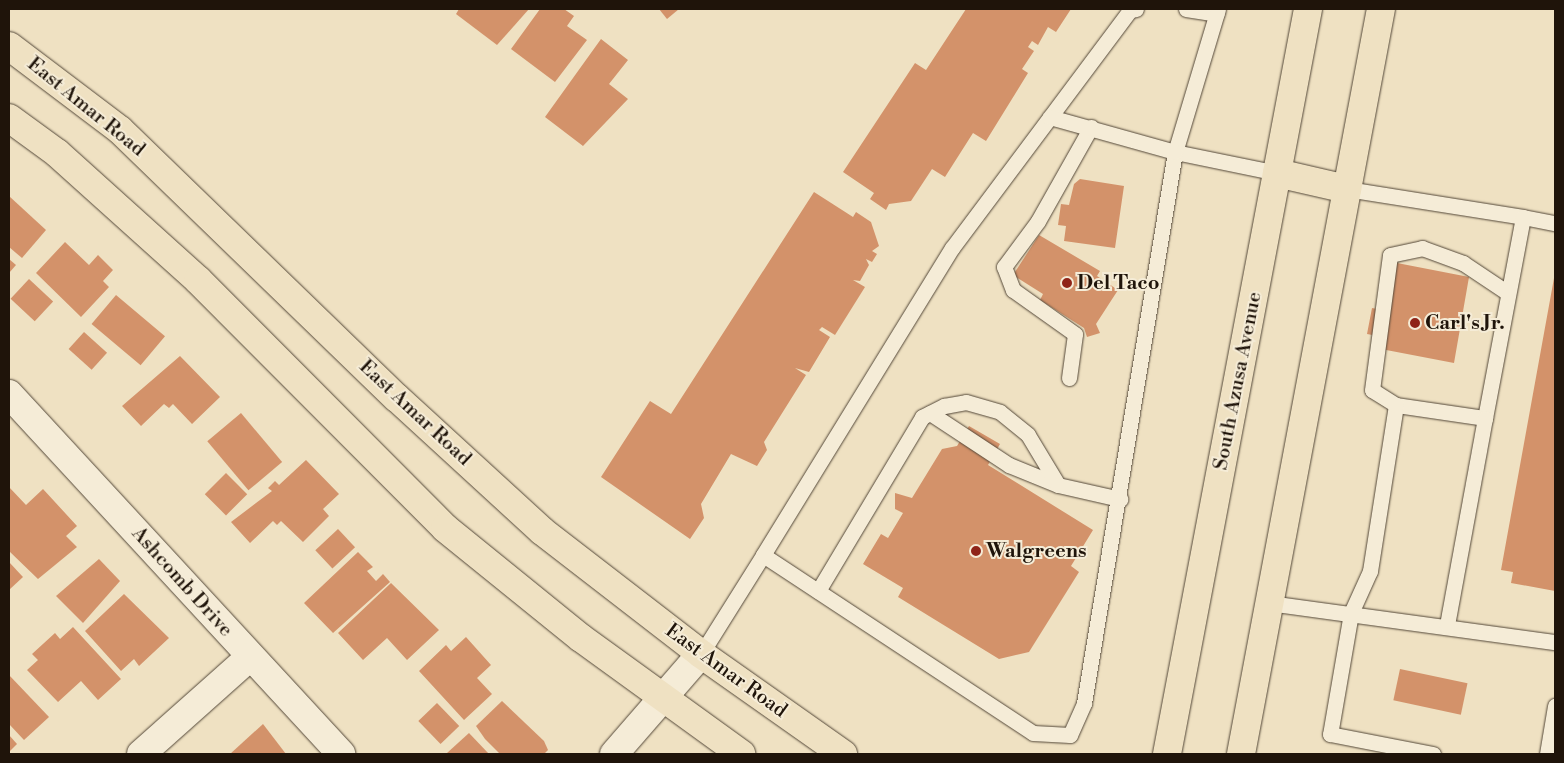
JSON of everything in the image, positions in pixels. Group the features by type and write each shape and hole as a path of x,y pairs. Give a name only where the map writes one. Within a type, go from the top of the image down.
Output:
{"main road":[{"name":"South Azusa Avenue","path":"1167,754 1308,9"},
{"path":"1241,754 1381,9"},
{"name":"East Amar Road","path":"9,46 120,130 397,398 542,531 701,654 843,754"},
{"path":"9,118 57,153 198,280 445,528 664,699 741,754"},
{"path":"1277,173 1347,189"}],"street":[{"name":"Ashcomb Drive","path":"14,408 342,754"},
{"path":"617,753 701,654"},
{"path":"141,754 250,657"}],"lane":[{"path":"701,654 952,248 1130,10 1136,9"},
{"path":"763,555 1033,733 1070,735 1084,704 1120,499 1174,152 1218,11 1186,9"},
{"path":"1050,117 1092,127 1174,152 1277,173"},
{"path":"1069,378 1075,334 1013,290 1004,267 1038,221 1092,127"},
{"path":"1347,189 1555,223"},
{"path":"1447,625 1523,217"},
{"path":"1485,418 1396,405 1372,390 1390,255 1422,248 1463,262 1508,293"},
{"path":"818,591 922,417 930,413 966,402 1000,412 1028,436 1058,485"},
{"path":"1396,405 1370,571 1351,613 1330,734 1433,754"},
{"path":"930,413 1008,465 1058,485 1120,499"},
{"path":"1269,603 1447,625 1555,642"},
{"path":"1548,754 1555,706"}],"building":[{"path":"459,9 529,9 497,45 456,14"},
{"path":"540,9 564,9 574,16 567,26 587,40 555,82 511,49"},
{"path":"659,9 679,9 667,19"},
{"path":"966,9 1071,9 1056,32 1048,27 1038,45 1032,41 1028,47 1034,51 1022,69 1028,73 986,141 973,133 945,177 932,169 911,201 889,204 886,210 870,199 874,193 843,172 915,63 926,70"},
{"path":"601,39 628,60 609,84 628,99 583,146 545,117"},
{"path":"1080,179 1124,186 1115,248 1064,241 1066,226 1058,225 1061,204 1069,205 1074,184"},
{"path":"814,192 853,217 856,212 871,222 879,246 872,251 877,254 872,262 866,259 869,265 860,281 853,280 865,287 835,335 822,327 819,330 830,337 809,372 795,368 806,375 764,442 767,450 757,466 731,454 701,504 704,518 690,539 601,477 650,401 671,414"},
{"path":"9,196 46,230 22,258 9,247"},
{"name":"Del Taco","path":"1039,235 1100,271 1097,276 1118,290 1096,324 1100,333 1087,337 1084,328 1040,300 1043,294 1013,275"},
{"path":"65,242 89,265 98,255 113,270 103,281 109,287 81,317 36,273"},
{"path":"9,259 16,265 9,273"},
{"name":"Carl's Jr.","path":"1397,263 1469,277 1454,363 1381,349 1383,337 1367,334 1372,308 1388,311"},
{"path":"1554,278 1555,591 1511,583 1513,572 1501,570"},
{"path":"29,279 53,302 35,321 11,299"},
{"path":"116,295 165,336 141,365 92,324"},
{"path":"84,332 107,353 92,370 69,349"},
{"path":"180,356 220,397 192,424 173,404 169,408 164,404 141,426 122,406"},
{"path":"241,413 282,462 248,490 207,441"},
{"name":"Walgreens","path":"969,426 1000,444 988,465 1093,530 1071,566 1079,572 1029,652 999,659 898,597 903,588 863,564 881,534 888,538 903,513 895,509 895,493 912,498 942,449 957,446"},
{"path":"306,460 339,494 323,509 329,516 303,542 281,521 277,525 273,521 250,543 231,522 272,491 268,488 275,481 279,485"},
{"path":"226,473 247,494 226,515 205,494"},
{"path":"9,487 26,505 43,489 77,526 66,536 77,547 38,579 9,551"},
{"path":"338,529 355,547 332,568 315,550"},
{"path":"358,552 373,567 367,571 376,581 383,574 390,582 333,633 304,603"},
{"path":"99,559 120,581 83,623 56,596"},
{"path":"9,562 23,577 9,590"},
{"path":"391,583 439,630 407,660 387,638 363,660 338,633"},
{"path":"124,594 169,638 139,666 134,659 121,671 85,631"},
{"path":"73,627 121,679 98,700 81,681 58,702 27,670 38,660 32,654 55,633 60,639"},
{"path":"466,637 491,665 477,678 492,694 464,720 419,671 446,645 451,651"},
{"path":"1400,669 1467,683 1461,715 1393,700"},
{"path":"9,675 49,717 24,740 9,724"},
{"path":"502,701 544,741 548,750 544,754 500,754 485,739 476,726"},
{"path":"437,703 459,726 441,744 418,721"},
{"path":"263,724 286,754 230,754"},
{"path":"469,733 489,754 447,753"},
{"path":"9,735 17,744 9,752"}],"place":[{"name":"Del Taco","path":"1067,283"},
{"name":"Carl's Jr.","path":"1415,323"},
{"name":"Walgreens","path":"976,551"}]}
